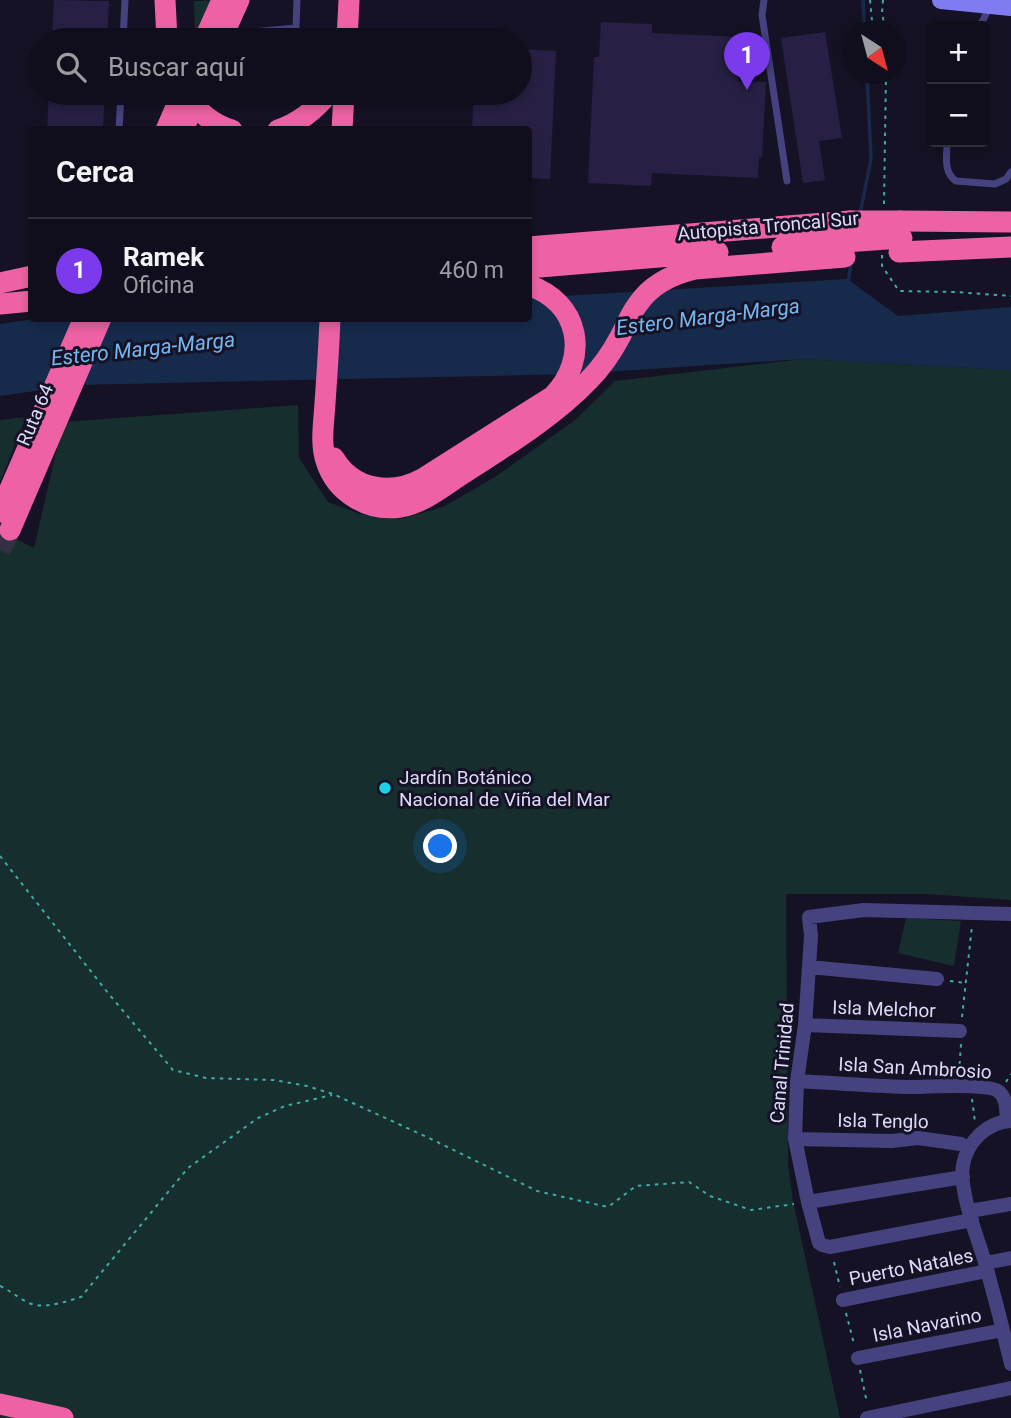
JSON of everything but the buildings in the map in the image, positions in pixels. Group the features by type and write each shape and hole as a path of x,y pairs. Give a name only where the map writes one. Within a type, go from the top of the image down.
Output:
{"highway":[{"path":"165,0 167,28"},
{"path":"168,28 169,16 176,0"},
{"path":"209,28 222,0"},
{"path":"227,28 239,0"},
{"path":"348,28 349,0"},
{"path":"168,126 177,105"},
{"path":"194,105 202,114 222,126"},
{"path":"185,126 194,105"},
{"path":"286,126 304,117 318,105"},
{"path":"342,126 343,105"},
{"path":"532,235 723,221 822,219 846,240"},
{"name":"Autopista Troncal Sur","path":"896,241 1011,222"},
{"path":"330,322 323,429 325,458 340,486 356,499 377,507 399,507 410,505 430,495 568,400 602,366 645,295 664,281 695,268 846,240"},
{"name":"Autopista Troncal Sur","path":"532,268 846,240"},
{"name":"Autopista Troncal Sur","path":"532,247 846,240 1011,240"},
{"path":"896,241 1011,247"},
{"path":"0,285 28,277"},
{"path":"0,285 28,284"},
{"path":"323,429 337,462 351,477 369,486 391,489 422,479 536,407 552,396 566,381 574,362 575,341 570,321 558,303 532,287"},
{"path":"0,304 28,301"},
{"name":"Ruta 64","path":"5,521 82,322"},
{"name":"Ruta 64","path":"5,521 99,322"},
{"path":"0,1404 63,1418"}],"main road":[{"path":"941,0 1011,7"}],"street":[{"name":"Canal Trinidad","path":"824,1245 808,1202 795,1139 797,1082 805,1025 811,936 809,917 864,910 968,914"},
{"path":"968,914 1011,914"},
{"path":"809,967 937,979"},
{"name":"Isla Melchor","path":"805,1025 960,1031"},
{"name":"Isla San Ambrosio","path":"797,1082 993,1088 1004,1098 1009,1121"},
{"path":"1009,1121 989,1128 973,1142 963,1166 963,1177 971,1216 1005,1326 1011,1364"},
{"name":"Isla Tenglo","path":"795,1139 892,1141 918,1138 961,1144 973,1142"},
{"path":"808,1202 963,1177"},
{"path":"824,1245 971,1216 1011,1204"},
{"name":"Puerto Natales","path":"843,1300 986,1267 1011,1258"},
{"name":"Isla Navarino","path":"858,1358 1005,1326"},
{"path":"867,1418 1011,1388"}],"lane":[{"path":"124,28 125,0"},
{"path":"296,28 297,0"},
{"path":"764,0 762,15 787,181"},
{"path":"982,21 990,5"},
{"path":"119,126 120,105"},
{"path":"947,147 947,171 956,181 995,184 1003,182 1011,172"}],"path":[{"path":"870,0 872,21"},
{"path":"883,0 883,21"},
{"path":"884,204 886,84"},
{"path":"896,241 882,266 899,290 1011,296"},
{"path":"0,856 173,1070 206,1078 274,1080 334,1094 537,1191 608,1207 636,1186 689,1182 710,1196 751,1210 808,1202"},
{"path":"968,914 966,983 960,1031 964,1086 973,1142"},
{"path":"937,979 966,983"},
{"path":"0,1286 28,1304 55,1305 80,1297 188,1168 258,1118 285,1106 334,1094"},
{"path":"824,1245 843,1300"}],"green space":[{"path":"233,0 234,28 195,28 194,1"},
{"name":"Jardín Botánico Nacional de Viña del Mar","path":"802,359 1011,370 1011,900 927,894 786,894 788,1164 793,1201 840,1418 0,1418 0,531 34,548 63,422 298,405 299,458 328,502 360,514 400,519 443,507 495,477 575,420 615,381"},
{"path":"26,417 0,482 0,420"},
{"path":"906,918 961,921 954,966 898,953"}],"water":[{"name":"Estero Marga-Marga","path":"847,279 898,316 1011,307 1011,370 802,359 574,374 77,385 0,396 0,324 28,320 532,322 532,298"}],"waterway":[{"path":"863,0 864,21"},
{"path":"860,214 871,159 867,84"},
{"path":"848,283 851,263"}],"tunnel":[{"path":"0,550 10,530"}],"place":[{"name":"Ramek","path":"747,90"},
{"name":"Jardín Botánico Nacional de Viña del Mar","path":"385,788"}]}
